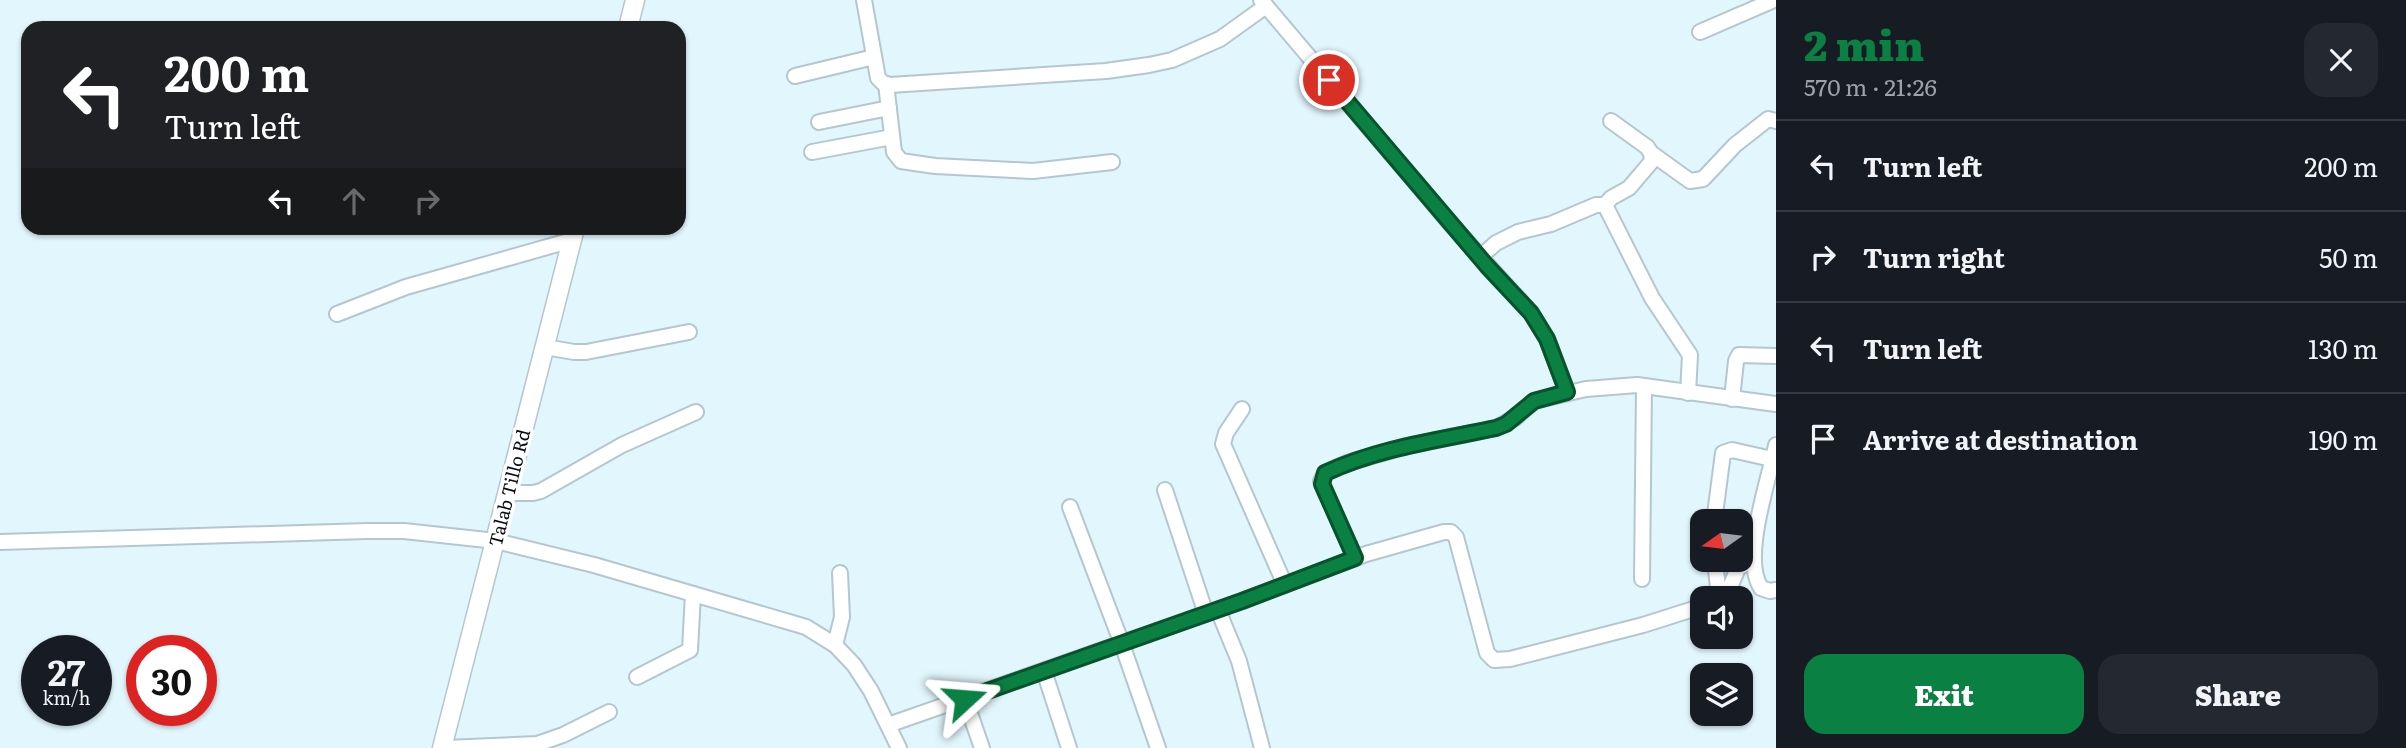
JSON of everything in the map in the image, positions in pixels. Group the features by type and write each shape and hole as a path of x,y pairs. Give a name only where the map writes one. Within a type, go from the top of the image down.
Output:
{"main road":[{"path":"630,21 635,0"},
{"name":"Talab Tillo Rd","path":"444,748 573,235"}],"street":[{"path":"864,0 878,78 886,84 1085,73 1149,65 1172,60 1220,38 1263,3 1480,257 1524,304 1540,325 1567,392"},
{"path":"1700,32 1774,0"},
{"path":"795,76 874,57"},
{"path":"886,84 895,156 906,163 1033,170 1112,162"},
{"path":"820,122 888,108"},
{"path":"1611,121 1690,181 1696,182 1708,175 1735,145 1768,119 1776,121"},
{"path":"812,152 892,137"},
{"path":"1480,257 1496,243 1518,232 1551,224 1596,205 1605,205 1633,183 1650,163 1651,153"},
{"path":"1605,205 1657,308 1690,355 1688,393"},
{"path":"337,314 405,287 570,235"},
{"path":"545,347 586,352 689,332"},
{"path":"1732,399 1736,360 1739,355 1776,356"},
{"path":"1355,558 1322,484 1325,473 1347,463 1407,446 1496,428 1506,424 1534,401 1567,392 1610,386 1644,386 1776,404"},
{"path":"1642,579 1644,386"},
{"path":"1242,409 1226,433 1223,444 1285,585"},
{"path":"508,493 533,494 541,491 622,444 696,412"},
{"path":"1716,509 1723,453 1732,450 1775,455 1754,552"},
{"path":"1165,490 1212,612 1239,661 1262,748"},
{"path":"1070,507 1158,748"},
{"path":"0,542 356,531 404,531 496,541 693,594 838,638"},
{"path":"888,725 1212,612 1355,558 1419,538 1451,532 1455,537 1487,653 1494,660 1510,659 1690,610"},
{"path":"1754,566 1761,588 1776,590"},
{"path":"840,573 842,611 838,638 871,691 899,748"},
{"path":"637,677 690,650 693,594"},
{"path":"1044,671 1069,748"},
{"path":"965,699 982,748"},
{"path":"444,748 537,744 563,735 608,712"}],"route":[{"path":"965,699 1355,558 1322,484 1325,473 1347,463 1407,446 1496,428 1515,418 1528,404 1567,392 1547,339 1531,313 1487,266 1329,80"}]}
